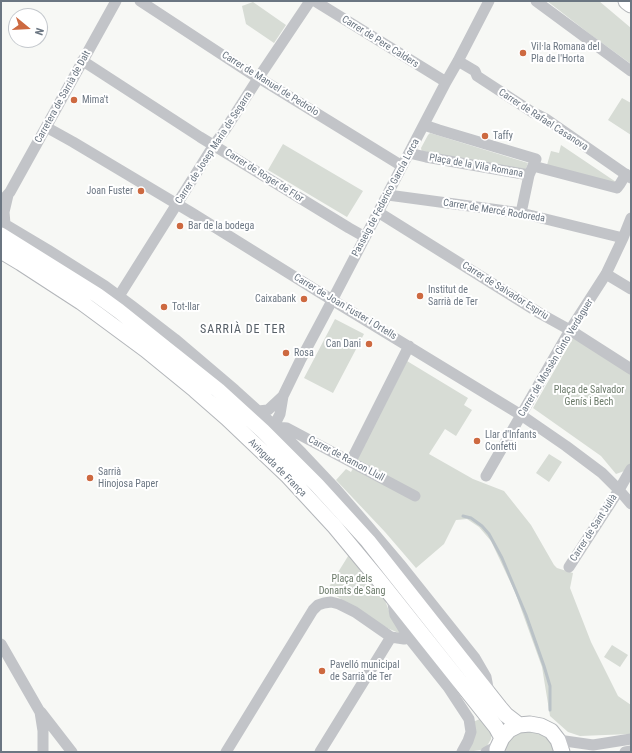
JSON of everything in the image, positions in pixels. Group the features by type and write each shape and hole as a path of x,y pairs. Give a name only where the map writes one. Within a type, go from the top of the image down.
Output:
{"highway":[{"path":"627,1 631,4"}],"main road":[{"name":"Avinguda de França","path":"2,227 119,311 218,390 263,431 317,485 368,542 506,716 519,725"},
{"name":"Avinguda de França","path":"3,253 81,302 146,350 195,390 287,475 335,527 496,727 496,747"},
{"path":"496,747 509,730 519,725 530,724 541,726 551,732 560,746"}],"street":[{"name":"Carretera de Sarrià de Dalt","path":"1,202 9,193 116,1"},
{"name":"Carrer de Manuel de Pedrolo","path":"140,1 251,73 402,166"},
{"name":"Carrer de Josep Maria de Segarra","path":"119,296 214,145 310,1"},
{"name":"Carrer de Pere Calders","path":"315,1 446,82"},
{"name":"Passeig de Federico García Lorca","path":"275,427 280,414 283,396 300,361 489,1"},
{"path":"536,1 631,71"},
{"name":"Carrer de Roger de Flor","path":"82,61 200,137 365,237"},
{"name":"Carrer de Rafael Casanova","path":"458,61 475,71 477,76 532,112 546,119 628,176"},
{"name":"Plaça de la Vila Romana","path":"409,153 426,157 531,170 536,159 424,125"},
{"name":"Carrer de Joan Fuster i Ortells","path":"46,127 177,204 521,415 602,473 631,504"},
{"path":"521,213 531,170 617,188 628,176"},
{"name":"Carretera de Sarrià de Dalt","path":"2,227 9,193"},
{"name":"Carrer de Mercé Rodoreda","path":"388,195 521,213 623,238"},
{"name":"Carrer de Salvador Espriu","path":"378,212 631,369"},
{"name":"Carrer de Mossèn Cinto Verdaguer","path":"486,476 570,330 606,274 631,218"},
{"name":"Avinguda de França","path":"2,227 39,244 119,296 175,339 235,390 275,427 336,489 368,526 475,658 486,677 490,696"},
{"name":"Carrer de Mossèn Cinto Verdaguer","path":"623,238 631,229"},
{"path":"606,274 631,289"},
{"path":"351,461 409,346"},
{"name":"Passeig de Federico García Lorca","path":"258,411 268,410 283,396"},
{"name":"Carrer de Ramon Llull","path":"275,427 287,428 416,496"},
{"name":"Carrer de Sant Julià","path":"569,567 630,475"},
{"path":"392,596 395,615 409,638 448,687 469,719 471,732 462,752"},
{"path":"226,752 305,622 318,605 331,602 339,604 355,612 391,637 404,639 409,638"},
{"path":"320,752 391,637"},
{"path":"1,644 40,712 72,752"},
{"path":"448,687 460,692 476,702"},
{"path":"40,712 43,731 43,749"},
{"path":"560,746 593,745 631,739"},
{"path":"43,749 55,740 64,741"},
{"path":"625,752 631,751"}],"green space":[{"path":"547,1 599,1 631,28 631,64 591,35"},
{"path":"253,2 286,25 274,43 246,24 242,6"},
{"path":"622,98 631,103 631,135 608,120"},
{"path":"430,133 528,163 525,171 422,153 421,148"},
{"path":"283,144 363,191 347,217 268,170"},
{"path":"561,145 616,182 615,184 547,165 551,151 559,153"},
{"path":"335,319 364,334 333,393 304,378"},
{"name":"Plaça de Salvador Genís i Bech","path":"574,336 631,373 630,469 616,474 601,456 533,408"},
{"path":"407,361 468,398 464,405 472,410 456,436 445,429 429,454 473,479 504,491 531,525 554,565 557,568 573,573 570,588 591,642 618,696 631,705 631,734 580,736 568,732 550,716 542,667 515,592 491,541 479,527 467,519 456,520 444,544 416,568 385,532 336,480 346,469 351,472"},
{"path":"549,454 562,462 549,482 536,473"},
{"name":"Plaça dels Donants de Sang","path":"350,553 383,595 389,611 401,634 387,628 327,590"},
{"path":"612,645 628,655 620,667 604,657"},
{"path":"482,718 492,731 491,739 487,746 481,750 466,752 473,722"},
{"path":"534,730 547,736 552,743 555,752 504,752 507,742 517,733"}],"waterway":[{"path":"463,516 471,518 482,526 489,534 502,558 526,615 544,666 550,686 550,710"}],"place":[{"name":"Vil·la Romana del Pla de l'Horta","path":"523,53"},
{"name":"Mima't","path":"74,100"},
{"name":"Taffy","path":"485,136"},
{"name":"Joan Fuster","path":"141,191"},
{"name":"Bar de la bodega","path":"180,226"},
{"name":"Institut de Sarrià de Ter","path":"420,296"},
{"name":"Caixabank","path":"304,299"},
{"name":"Tot-llar","path":"164,307"},
{"name":"Can Dani","path":"369,344"},
{"name":"Rosa","path":"286,353"},
{"name":"Llar d'Infants Confetti","path":"477,441"},
{"name":"Sarrià Hinojosa Paper","path":"90,478"},
{"name":"Pavelló municipal de Sarrià de Ter","path":"322,671"}],"district":[{"name":"SARRIÀ DE TER","path":"243,330"}]}
